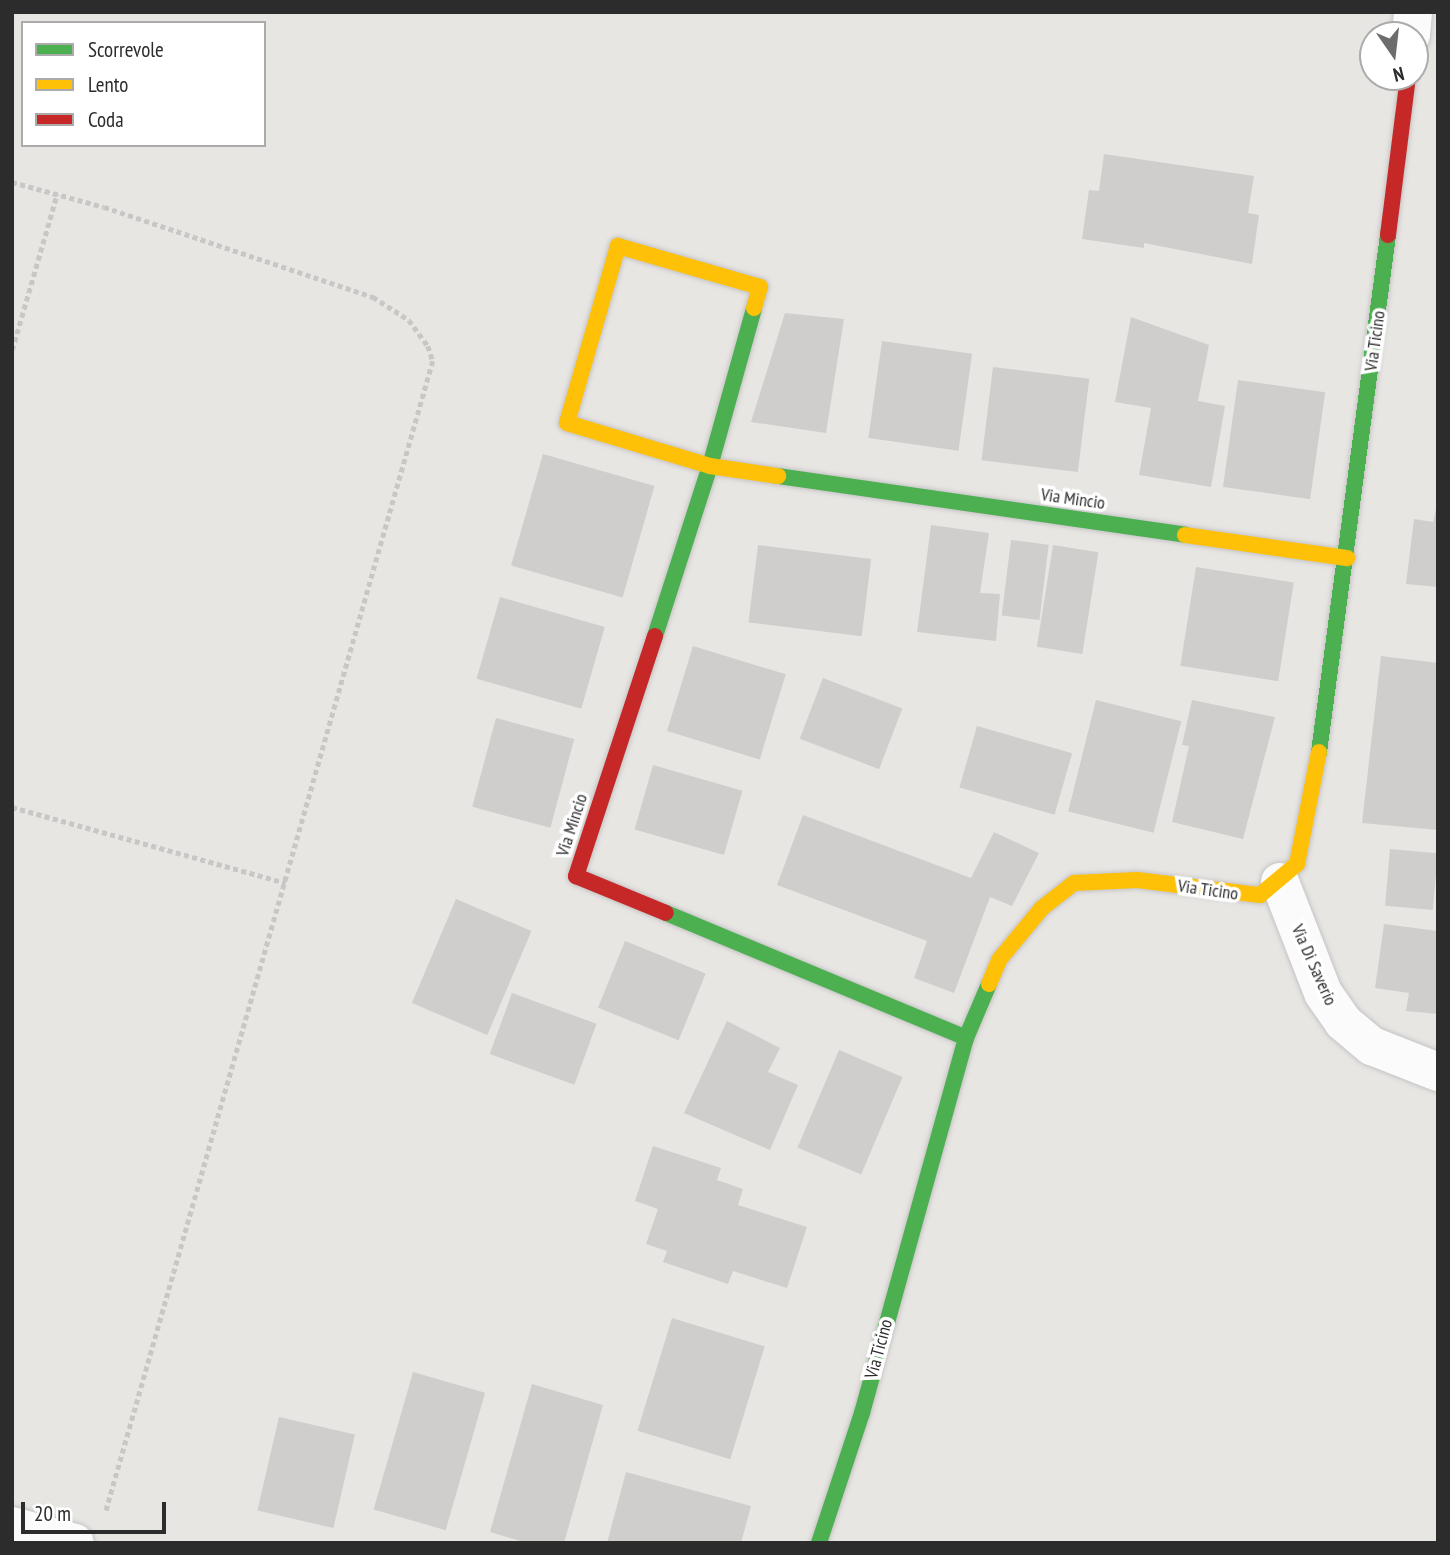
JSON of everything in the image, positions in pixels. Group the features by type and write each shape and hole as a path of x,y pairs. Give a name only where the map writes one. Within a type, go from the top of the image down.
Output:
{"street":[{"name":"Via Ticino","path":"819,1543 862,1413 966,1038 999,960 1042,908 1074,883 1137,880 1240,896 1261,895 1280,882 1297,864 1310,814 1347,558 1406,91"},
{"name":"Via Mincio","path":"966,1038 576,876 710,466 760,287 618,246 568,423 710,466 1347,558"},
{"name":"Via Di Saverio","path":"1280,882 1323,993 1343,1022 1372,1046 1438,1072"},
{"path":"12,1526 75,1543"}],"path":[{"path":"12,182 57,194 373,297 409,320 428,346 432,373 104,1519"},
{"path":"12,350 57,194"},
{"path":"12,807 286,883"}],"building":[{"path":"1104,154 1254,176 1248,213 1259,215 1252,264 1144,243 1144,248 1082,239 1089,190 1099,191"},
{"path":"785,313 844,319 826,433 751,422"},
{"path":"1131,317 1209,345 1198,401 1225,406 1211,487 1139,475 1151,408 1115,402"},
{"path":"882,341 972,354 958,451 868,438"},
{"path":"993,367 1089,379 1078,472 982,460"},
{"path":"1238,380 1325,392 1310,499 1223,487"},
{"path":"543,454 655,486 623,597 511,566"},
{"path":"1438,500 1438,587 1406,584 1414,519 1433,522"},
{"path":"931,525 989,533 980,593 1000,594 996,641 917,632"},
{"path":"1011,540 1049,545 1039,620 1002,615"},
{"path":"758,545 871,559 862,636 748,622"},
{"path":"1053,545 1098,552 1082,654 1037,647"},
{"path":"1196,567 1294,582 1278,681 1180,666"},
{"path":"500,597 605,627 581,709 477,679"},
{"path":"693,646 786,674 760,759 667,731"},
{"path":"1381,656 1438,663 1438,830 1362,823"},
{"path":"823,678 902,708 879,769 800,739"},
{"path":"1096,700 1181,721 1154,833 1068,812"},
{"path":"1192,700 1275,717 1243,839 1172,822 1189,746 1182,745"},
{"path":"496,718 574,739 550,828 472,807"},
{"path":"977,726 1072,753 1055,815 959,788"},
{"path":"653,765 742,791 724,855 635,829"},
{"path":"803,815 971,878 994,832 1039,853 1012,906 990,897 954,993 914,978 927,941 777,885"},
{"path":"1390,849 1438,853 1433,910 1385,906"},
{"path":"456,899 531,931 487,1035 412,1003"},
{"path":"1384,924 1438,931 1438,1014 1406,1011 1409,993 1375,988"},
{"path":"625,941 706,974 679,1040 598,1008"},
{"path":"512,993 597,1024 574,1085 490,1054"},
{"path":"727,1021 780,1048 768,1072 798,1085 770,1150 684,1113"},
{"path":"839,1050 903,1077 861,1175 798,1148"},
{"path":"653,1146 721,1168 717,1180 743,1189 738,1205 807,1227 787,1288 733,1271 728,1284 663,1262 667,1251 646,1244 658,1209 635,1201"},
{"path":"672,1318 765,1346 730,1459 638,1431"},
{"path":"413,1372 485,1393 446,1530 374,1509"},
{"path":"532,1384 603,1405 564,1543 527,1543 490,1532"},
{"path":"279,1417 355,1435 333,1528 257,1511"},
{"path":"626,1472 751,1506 741,1543 607,1543"}],"traffic: fast":[{"path":"1319,752 1388,235"},
{"path":"655,636 710,466 754,308"},
{"path":"778,476 1185,535"},
{"path":"666,913 966,1038"},
{"path":"819,1543 862,1413 966,1038 989,984"}],"traffic: slow":[{"path":"754,308 760,287 618,246 567,423 710,466 778,476"},
{"path":"1185,535 1347,558"},
{"path":"989,984 999,960 1042,908 1074,883 1137,880 1260,895 1297,864 1319,752"}],"traffic: jam":[{"path":"1388,235 1406,91"},
{"path":"655,636 576,876 666,913"}]}
